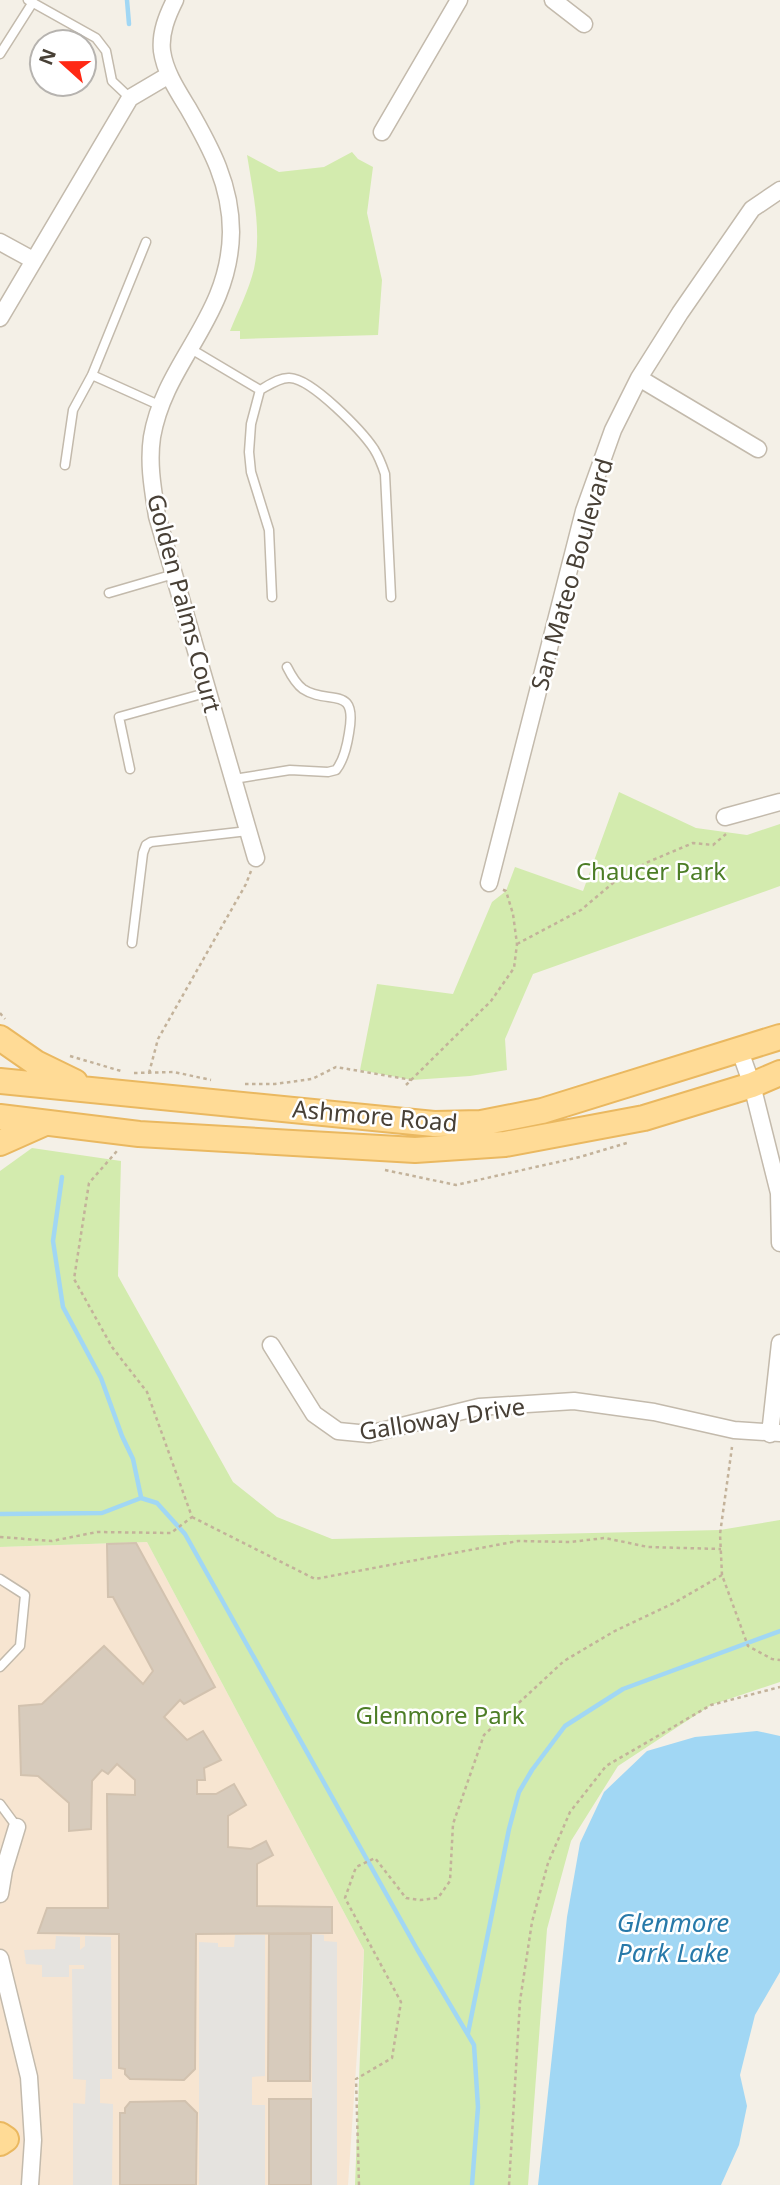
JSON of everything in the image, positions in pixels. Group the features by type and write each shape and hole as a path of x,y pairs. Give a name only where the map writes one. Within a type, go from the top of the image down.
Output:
{"main road":[{"path":"4,1030 36,1063 88,1088"},
{"name":"Ashmore Road","path":"0,1081 434,1124 481,1123 542,1111 780,1037"},
{"name":"Ashmore Road","path":"0,1117 139,1134 415,1150 505,1144 644,1118 752,1085 780,1073"},
{"path":"0,1143 46,1122"}],"street":[{"name":"Golden Palms Court","path":"175,0 165,23 162,49 169,75 218,162 231,218 230,250 220,293 161,406 152,437 151,478 174,574 256,858"},
{"path":"382,132 459,0"},
{"path":"553,0 584,24"},
{"path":"0,318 130,98 169,75"},
{"name":"San Mateo Boulevard","path":"489,883 584,511 613,430 639,378 752,209 780,190"},
{"path":"0,242 33,260"},
{"path":"639,378 758,449"},
{"path":"725,817 780,802"},
{"path":"740,1051 752,1085 779,1193 780,1243"},
{"path":"775,1434 780,1343"},
{"name":"Galloway Drive","path":"271,1345 314,1414 338,1432 369,1434 479,1408 574,1401 654,1412 734,1430 775,1434"},
{"path":"0,1894 17,1827"},
{"path":"0,1958 29,2077 33,2140 30,2185"},
{"path":"2,2139 33,2140"}],"lane":[{"path":"0,54 30,1 96,38 106,51 113,82 130,98"},
{"path":"65,465 73,410 92,375 146,242"},
{"path":"191,349 260,390"},
{"path":"92,375 161,406"},
{"path":"272,597 269,530 251,472 251,424 260,390 290,377 306,383 364,436 380,458 385,474 391,597"},
{"path":"109,593 174,574"},
{"path":"233,779 290,770 328,772 336,770 341,764 348,743 352,718 350,709 340,698 305,690 287,667"},
{"path":"130,769 119,717 209,692"},
{"path":"132,943 146,845 151,842 248,831"},
{"path":"0,1580 25,1595 20,1646 0,1667"},
{"path":"0,1804 17,1827"}],"path":[{"path":"517,944 581,910 619,878 648,862 693,843 713,845 728,832 725,817"},
{"path":"149,1073 158,1039 246,884 256,858"},
{"path":"406,1085 491,1001 514,968 517,944 513,914 506,891 489,883"},
{"path":"0,1013 4,1030"},
{"path":"66,1055 125,1073 174,1072 212,1080"},
{"path":"237,1083 275,1084 312,1079 337,1067 412,1080"},
{"path":"119,1149 89,1183 74,1279 112,1347 147,1392 192,1517 315,1579 518,1541 570,1542 605,1538 648,1546 721,1549"},
{"path":"734,1430 720,1534 722,1575 748,1646 772,1660 780,1660"},
{"path":"0,1537 52,1541 97,1532 171,1532 192,1517"},
{"path":"359,2185 356,2079 392,2058 401,2002 345,1898 356,1867 374,1858 406,1898 438,1898 450,1881 453,1824 484,1735 564,1661 722,1575"},
{"path":"509,2185 520,2001 532,1922 548,1863 569,1812 606,1766 711,1704 780,1687"}],"shaded area":[{"path":"147,1542 364,1950 348,2185 0,2185 0,1547"},
{"path":"312,1934 324,1935 324,1941 337,1942 337,2185 312,2185"},
{"path":"235,1935 265,1935 265,2076 252,2077 252,2105 265,2105 265,2185 199,2185 199,1942 218,1943 218,1947 234,1947"},
{"path":"56,1936 80,1937 80,1950 85,1946 85,1936 111,1937 112,2079 100,2079 100,2103 113,2104 112,2185 73,2185 73,2103 85,2104 86,2080 73,2079 72,1969 84,1969 84,1965 69,1965 69,1977 42,1977 42,1965 26,1964 24,1950 55,1949"}],"green space":[{"path":"352,152 358,159 373,167 367,213 382,280 378,335 240,339 240,331 230,331 252,277 257,241 256,212 247,155 279,172 324,167"},
{"name":"Chaucer Park","path":"619,792 696,828 747,835 780,824 780,886 533,974 505,1039 507,1070 412,1080 360,1070 377,984 453,994 492,902 506,891 515,867 583,891"},
{"name":"Glenmore Park","path":"32,1148 121,1161 118,1276 233,1482 277,1517 332,1539 720,1530 780,1520 780,1682 711,1705 618,1766 571,1841 547,1929 528,2185 355,2185 364,1950 147,1542 0,1547 0,1171"}],"water":[{"name":"Glenmore Park Lake","path":"757,1731 780,1736 780,1972 755,2015 740,2075 747,2106 739,2145 721,2185 538,2185 567,1917 580,1843 604,1792 647,1751 695,1737"}],"building":[{"path":"136,1543 215,1687 184,1704 180,1700 164,1717 187,1740 203,1731 221,1760 204,1768 205,1780 197,1780 197,1794 216,1794 234,1784 246,1805 228,1816 228,1847 251,1849 266,1841 273,1855 257,1864 257,1906 332,1907 332,1933 196,1934 195,2069 184,2080 130,2079 125,2074 125,2069 119,2068 119,1934 38,1933 47,1908 108,1908 107,1794 135,1795 135,1780 117,1764 108,1774 102,1770 92,1781 91,1829 69,1831 69,1803 38,1776 21,1775 19,1706 42,1704 104,1646 143,1684 153,1671 113,1597 108,1597 107,1544"},
{"path":"269,1934 311,1934 310,2081 268,2081"},
{"path":"269,2099 311,2099 311,2185 269,2185"},
{"path":"185,2101 197,2113 196,2185 120,2185 120,2113 125,2113 130,2102"}],"waterway":[{"path":"127,0 129,24"},
{"path":"62,1177 53,1241 63,1307 101,1378 133,1459 141,1497"},
{"path":"0,1514 102,1513 141,1498 157,1503 185,1534 417,1949 474,2045 478,2107 472,2185"},
{"path":"468,2033 509,1829 519,1792 565,1726 623,1689 780,1631"}]}
